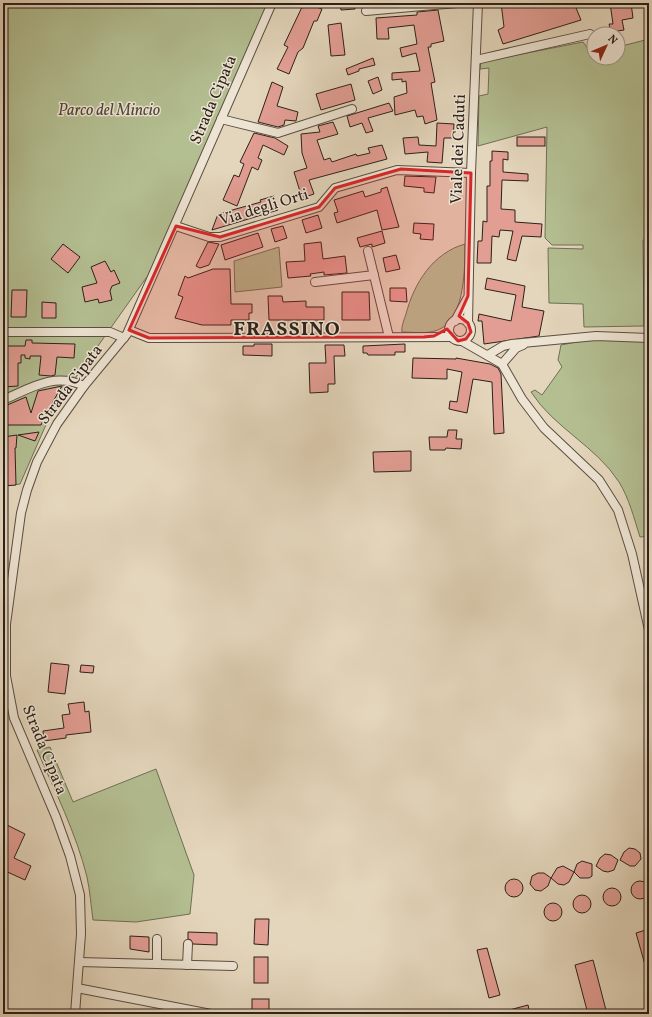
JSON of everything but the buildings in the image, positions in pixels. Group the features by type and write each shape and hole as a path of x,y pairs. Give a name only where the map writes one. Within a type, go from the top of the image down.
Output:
{"street":[{"name":"Strada Cipata","path":"75,1014 82,914 75,873 56,817 14,718 6,676 4,647 18,529 27,490 48,439 84,386 129,330 176,226 272,3"},
{"path":"366,11 457,3"},
{"name":"Viale dei Caduti","path":"468,323 471,173 478,3"},
{"path":"476,60 586,35"},
{"path":"221,119 278,133 352,109"},
{"name":"Via degli Orti","path":"176,226 209,237 220,237 319,207 335,188 397,170 471,173"},
{"path":"368,251 389,337"},
{"path":"315,282 374,275"},
{"name":"Viale dei Caduti","path":"452,324 468,296"},
{"path":"434,336 452,324 463,320 468,323 471,329 470,334 478,350"},
{"path":"452,324 452,337"},
{"path":"129,330 138,336 149,338 452,337 455,340 462,341 488,355 502,364 517,391 544,428 599,480 618,510 632,554 649,630"},
{"path":"3,332 110,332 124,338"},
{"path":"462,341 470,334"},
{"path":"488,355 503,346 596,336 649,338"},
{"path":"502,364 516,348 526,344"},
{"path":"3,400 56,380 68,380 84,386"},
{"path":"157,939 157,964"},
{"path":"187,965 188,944"},
{"path":"79,962 233,966"},
{"path":"77,988 211,1014"}],"highlighted area":[{"path":"401,169 471,173 468,296 459,316 468,323 471,332 466,339 458,341 447,329 434,336 424,337 149,338 129,330 176,226 220,237 319,207 335,188"}],"green space":[{"name":"Parco del Mincio","path":"3,3 273,3 166,249 52,411 20,484 3,486"},
{"path":"649,39 649,240 643,240 644,326 584,327 583,304 549,303 548,248 583,249 583,245 552,245 545,238 547,127 478,146 479,96 488,94 489,68 480,69 481,62 583,42 586,46 586,66 626,66 626,45"},
{"path":"465,244 465,265 462,289 459,302 450,322 433,332 402,332 403,323 414,291 426,271 443,254"},
{"path":"279,247 282,287 235,292 234,261"},
{"path":"587,340 649,341 649,536 640,537 626,495 610,469 551,416 540,405 531,392 535,390 542,395 562,367 558,360 561,345"},
{"path":"50,747 73,802 156,769 194,875 190,914 136,922 93,920 87,877 77,844 65,812 37,750"}],"district":[{"name":"FRASSINO","path":"287,330"}]}
